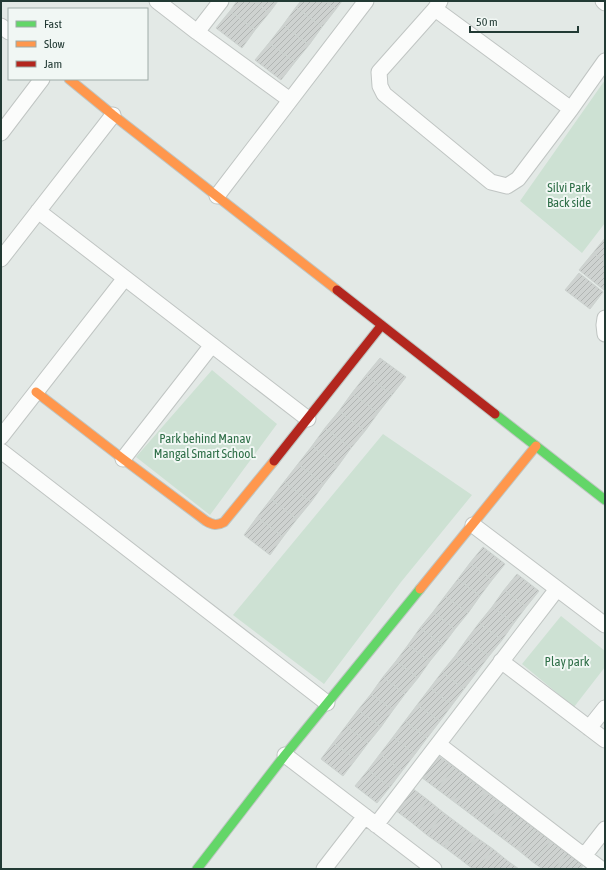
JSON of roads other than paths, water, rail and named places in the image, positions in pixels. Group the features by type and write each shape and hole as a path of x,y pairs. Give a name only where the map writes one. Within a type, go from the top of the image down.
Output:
{"street":[{"path":"157,1 290,100"},
{"path":"197,32 221,1"},
{"path":"217,196 366,1"},
{"path":"571,109 437,5 379,72 380,86 384,94 491,182 507,186 518,179 571,109 605,61"},
{"path":"2,131 41,80"},
{"path":"70,80 381,326 458,384 605,500"},
{"path":"1,259 113,115"},
{"path":"38,212 308,419"},
{"path":"1,437 125,278"},
{"path":"605,318 605,334"},
{"path":"36,392 206,521 214,526 220,525 308,419 381,326"},
{"path":"123,459 212,345"},
{"path":"197,869 285,755 536,446"},
{"path":"1,451 327,703"},
{"path":"473,525 605,625"},
{"path":"324,869 438,744 557,589"},
{"path":"501,661 605,740"},
{"path":"589,728 605,708"},
{"path":"438,744 601,869"},
{"path":"285,755 434,869"},
{"path":"584,856 605,829"}],"park label":[{"name":"Silvi Park Back side","path":"569,194"},
{"name":"Park behind Manav Mangal Smart School.","path":"205,446"},
{"name":"Play park","path":"567,661"}]}
